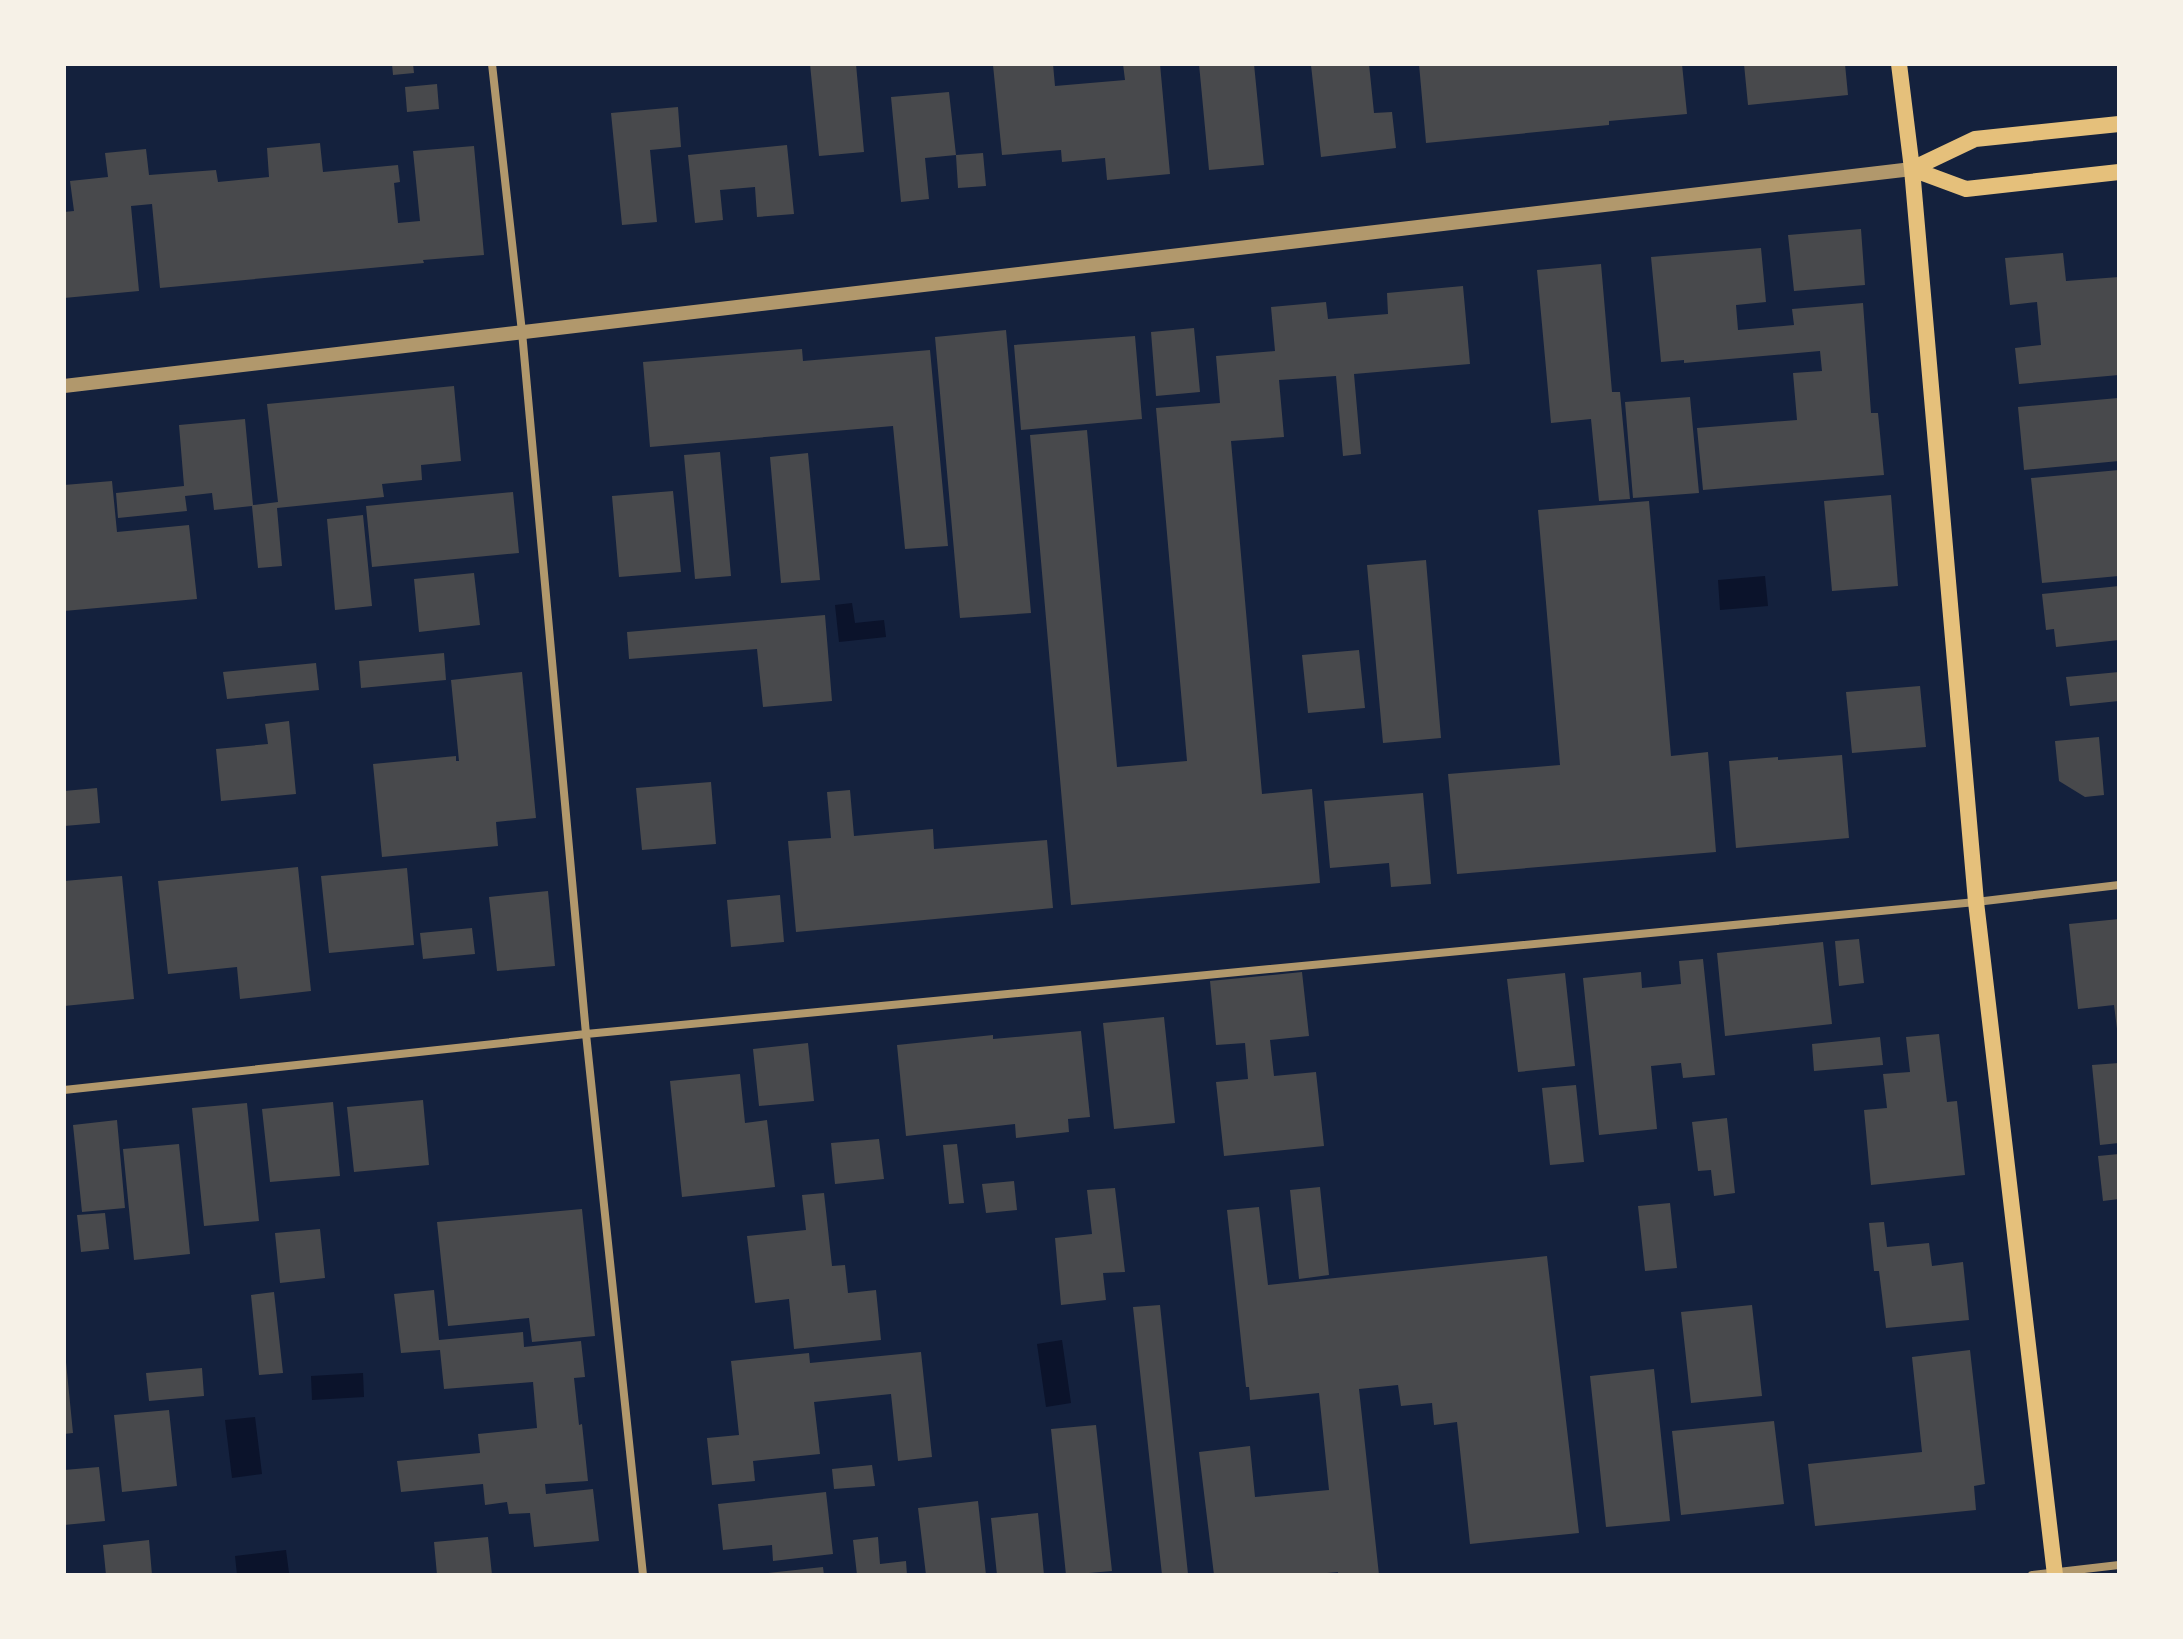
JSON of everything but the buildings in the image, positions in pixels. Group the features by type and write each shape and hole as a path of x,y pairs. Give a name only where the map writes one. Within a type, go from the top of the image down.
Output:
{"main road":[{"path":"1899,64 1912,169 1976,902 2055,1574"},
{"path":"1912,169 1975,139 2119,124"},
{"path":"1912,169 1966,189 2119,172"}],"street":[{"path":"492,64 522,332 586,1034 643,1575"},
{"path":"64,386 1912,169"},
{"path":"64,1090 586,1034 1976,902 2119,885"},
{"path":"2032,1575 2119,1565"}],"water":[{"path":"1765,576 1768,606 1720,610 1718,580"},
{"path":"852,603 855,623 884,620 886,637 839,642 835,605"},
{"path":"1062,1340 1071,1403 1046,1407 1037,1344"},
{"path":"363,1373 364,1397 312,1400 311,1376"},
{"path":"255,1417 262,1474 232,1478 225,1420"},
{"path":"286,1550 289,1573 237,1575 235,1556"}]}
